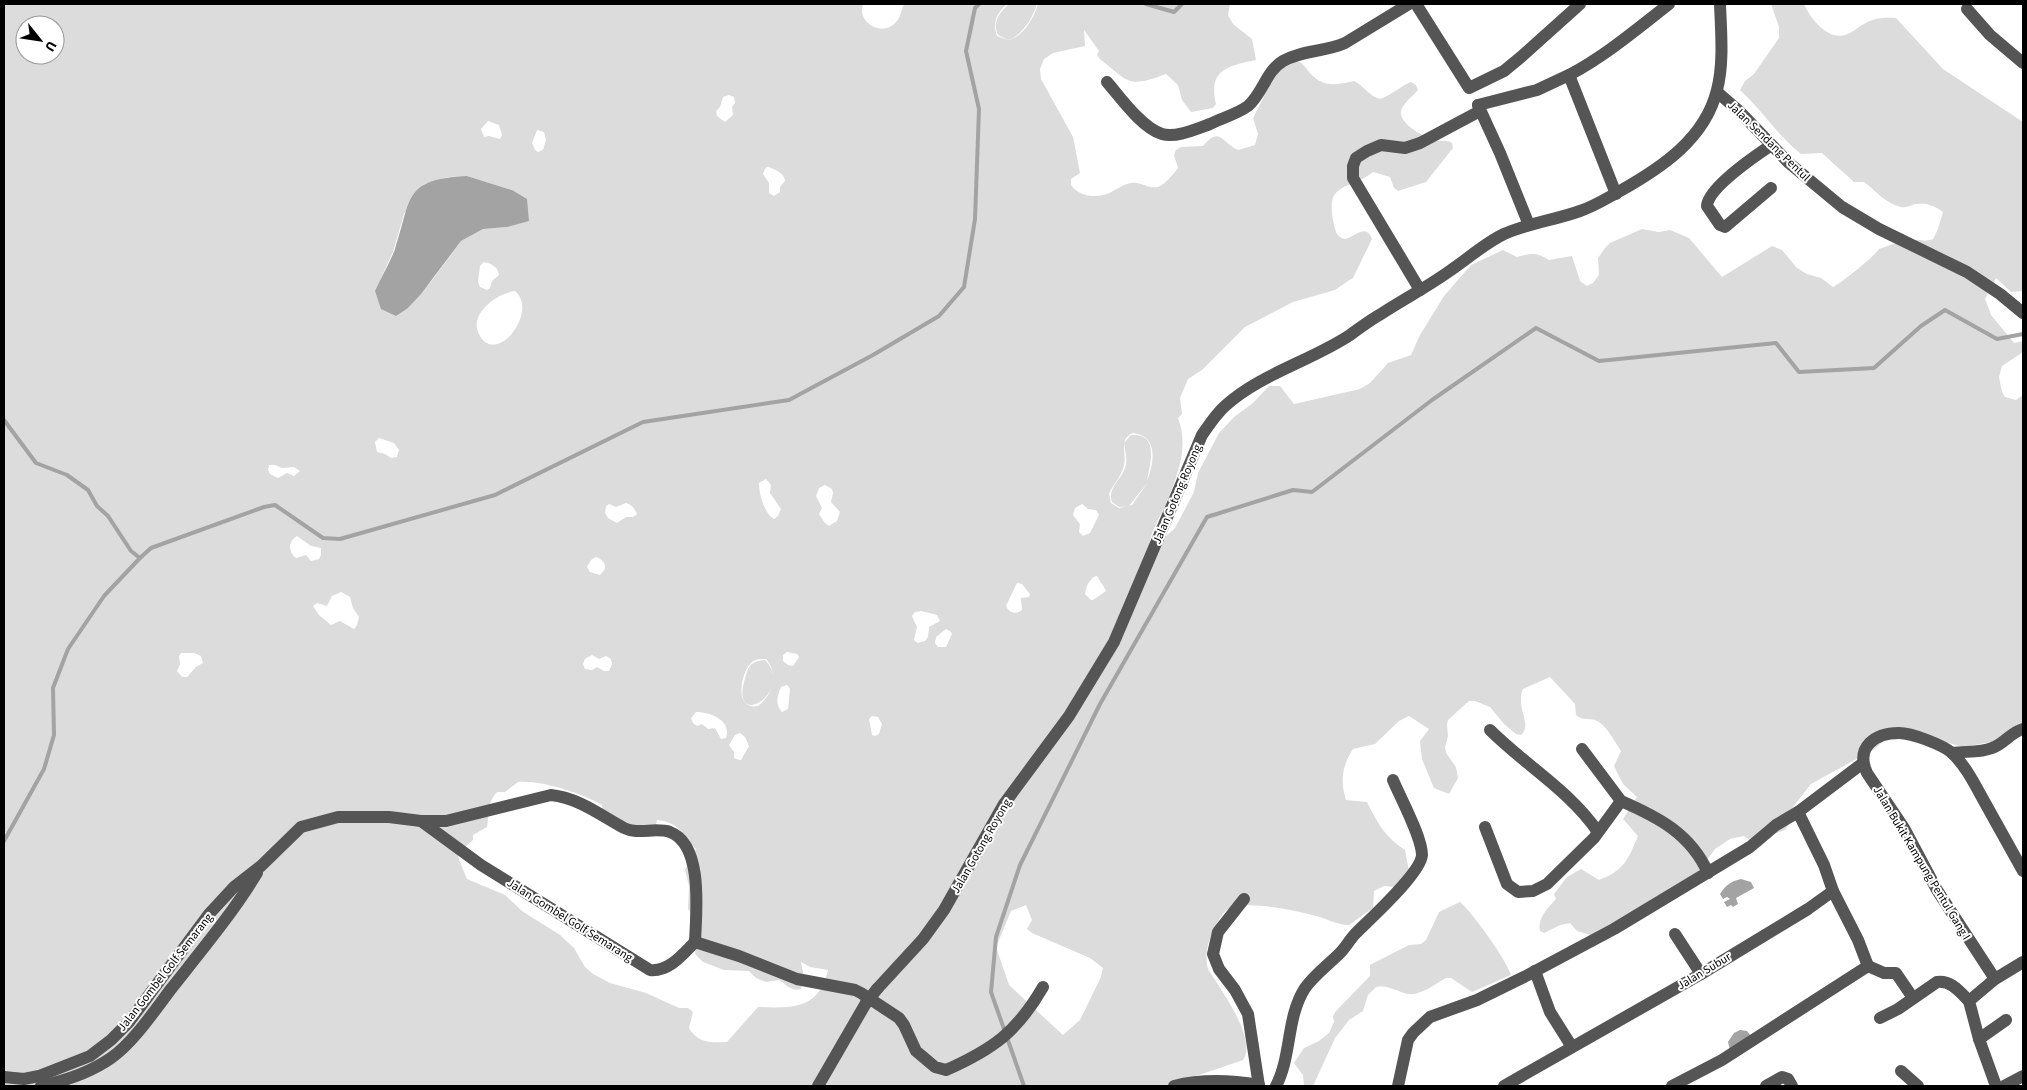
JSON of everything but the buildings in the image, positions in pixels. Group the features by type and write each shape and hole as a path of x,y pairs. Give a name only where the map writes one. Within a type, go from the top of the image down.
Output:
{"street":[{"path":"1106,82 1143,122 1161,134 1175,134 1217,121 1248,105 1260,91 1274,68 1283,61 1298,54 1345,43 1409,4"},
{"path":"1416,4 1469,88 1500,153 1529,224"},
{"path":"1469,88 1493,77 1510,66 1580,4"},
{"path":"1420,290 1353,178 1353,166 1356,158 1382,145 1405,148 1420,143 1479,108 1537,90 1569,75 1586,66 1669,4"},
{"name":"Jalan Sendang Pentul","path":"1720,4 1720,64 1717,92 1739,111 1770,146 1814,185 1863,221 1962,269 2000,294 2023,314"},
{"path":"1967,9 1990,35 2023,63"},
{"path":"1569,75 1616,194"},
{"name":"Jalan Gotong Royong","path":"818,1086 866,1002 923,939 944,910 1004,804 1068,716 1114,642 1202,435 1212,420 1225,406 1248,389 1329,348 1451,270 1492,241 1529,224 1580,211 1616,194 1641,179 1672,158 1690,140 1705,119 1717,92"},
{"path":"1770,146 1720,186 1708,201 1707,206 1720,225 1725,227 1771,188"},
{"path":"1952,753 1990,749 2023,729"},
{"path":"1490,730 1506,746 1560,790 1598,832"},
{"path":"1398,1086 1408,1040 1412,1033 1430,1017 1477,1000 1535,971 1614,929 1750,848 1776,825 1798,812 1863,763 1863,752 1876,738 1900,733 1913,735 1952,753 1971,778 2023,871"},
{"path":"1582,748 1621,801 1655,818 1683,837 1699,853 1708,873"},
{"name":"Jalan Bukit Kampung Pentul Gang I","path":"1863,763 1904,828 1937,890 1994,979"},
{"path":"1276,1086 1284,1064 1289,1029 1304,990 1317,973 1341,952 1355,934 1409,878 1420,863 1422,856 1418,837 1393,780"},
{"name":"Jalan Gombel Golf Semarang","path":"41,1086 75,1076 92,1062 129,1022 208,914 234,887 261,866 305,825 338,817 389,816 420,821 446,821 551,795 566,797 594,809 626,829 640,831 661,830 671,833 678,836 687,850 694,869 697,907 695,942 667,967 662,970 650,970 481,865 420,821"},
{"path":"1485,827 1507,884 1518,892 1525,892 1540,889 1547,884 1598,832 1621,801"},
{"path":"1798,812 1824,865 1833,891 1858,940 1868,966 1884,973 1896,973 1913,998"},
{"name":"Jalan Gombel Golf Semarang","path":"4,1078 31,1078 92,1062 110,1060 144,1024 229,917 261,866"},
{"name":"Jalan Subur","path":"1504,1086 1701,974 1833,891"},
{"path":"1174,1086 1222,1080 1259,1085 1248,1014 1235,990 1219,969 1213,954 1218,932 1244,899"},
{"path":"1675,934 1701,974"},
{"path":"695,942 739,956 797,979 850,989 861,993 899,1018 916,1051 935,1067 946,1070 1000,1041 1023,1019 1043,987"},
{"path":"182,949 195,958"},
{"path":"1969,1001 1994,979 2023,962"},
{"path":"1672,1086 1722,1060 1868,966"},
{"path":"1535,971 1550,1012 1572,1047"},
{"path":"1880,1018 1898,1009 1937,982 1944,981 1952,985 1969,1001 1979,1039 1996,1086"},
{"path":"1979,1039 2006,1020"},
{"path":"1901,1070 1918,1086"},
{"path":"2004,1086 2023,1076"},
{"path":"1766,1086 1782,1077 1788,1079 1792,1086"}],"shaded area":[{"path":"4,4 863,4 863,17 867,22 872,26 884,28 891,27 898,20 904,4 1007,4 998,14 995,26 997,36 1008,40 1023,31 1034,15 1038,4 1230,4 1228,15 1233,24 1252,39 1256,60 1228,68 1217,77 1214,93 1216,104 1213,108 1191,112 1182,100 1178,85 1166,74 1136,82 1124,78 1100,59 1097,55 1099,51 1084,30 1085,46 1053,53 1044,59 1040,69 1041,79 1073,137 1080,173 1071,179 1071,185 1080,193 1090,196 1108,194 1131,183 1154,187 1161,186 1178,168 1174,155 1176,150 1181,147 1203,146 1213,137 1221,138 1238,150 1255,145 1258,134 1253,118 1275,75 1288,63 1298,61 1314,77 1324,83 1335,84 1354,81 1373,96 1380,99 1411,82 1416,85 1418,90 1402,108 1401,116 1404,121 1424,136 1452,143 1453,148 1426,182 1398,191 1394,188 1390,177 1373,172 1340,189 1332,201 1334,225 1337,234 1345,239 1364,231 1370,234 1372,239 1353,278 1335,290 1293,302 1245,327 1202,370 1188,379 1180,398 1182,414 1178,418 1182,439 1181,460 1171,491 1150,541 1163,539 1175,528 1194,492 1198,473 1219,433 1269,386 1280,386 1294,404 1360,389 1370,383 1388,363 1411,355 1420,335 1444,296 1471,265 1503,250 1517,257 1534,254 1549,260 1572,256 1580,281 1587,286 1593,283 1599,275 1598,258 1610,243 1642,229 1659,232 1670,230 1689,238 1722,277 1772,246 1782,250 1797,268 1807,274 1821,278 1833,287 1857,270 1879,249 1907,240 1926,241 1933,239 1943,212 1927,204 1905,207 1895,205 1885,200 1864,182 1854,182 1822,153 1801,154 1740,90 1745,81 1754,74 1779,38 1779,27 1771,4 1804,4 1820,27 1838,36 1848,34 1874,19 1896,18 1943,69 2023,122 2023,291 2011,292 1996,278 1985,299 1991,315 2014,343 2023,341 2023,352 2002,366 1999,377 2005,397 2016,400 2023,395 2023,722 2003,740 1963,747 1898,729 1873,750 1811,784 1793,807 1788,826 1785,830 1774,834 1760,847 1744,836 1730,839 1715,849 1693,879 1593,936 1577,931 1570,923 1560,925 1544,933 1540,931 1539,926 1544,914 1556,899 1554,894 1567,877 1581,869 1599,880 1615,872 1624,863 1638,836 1623,819 1637,797 1623,784 1614,766 1621,751 1603,725 1595,720 1581,718 1576,715 1575,704 1550,677 1523,689 1521,703 1525,726 1521,735 1516,734 1504,724 1490,707 1475,701 1469,701 1448,720 1446,753 1456,767 1458,778 1449,794 1434,788 1422,759 1420,741 1429,729 1409,716 1399,721 1375,744 1353,749 1344,768 1343,786 1346,800 1367,802 1382,829 1405,850 1409,871 1395,887 1384,886 1374,891 1373,908 1349,925 1272,907 1247,905 1228,909 1222,915 1210,937 1207,948 1207,964 1241,1027 1246,1051 1243,1060 1167,1086 4,1086","holes":["729,95 734,97 733,115 725,122 717,116 716,111 720,107 723,97","488,121 499,125 502,135 500,139 489,136 484,137 481,129","537,130 544,132 546,140 543,150 538,152 532,143","767,167 779,172 785,178 780,187 780,192 774,196 769,193 769,183 763,174","467,176 512,190 507,227 483,229 461,241 433,279 408,308 375,291 393,252 404,214 424,184 449,177","484,262 496,267 499,275 492,281 490,288 487,290 480,287 478,282 480,266","515,291 521,300 522,312 512,334 494,345 485,342 478,332 477,325 482,311 494,300","1133,433 1141,435 1147,439 1151,445 1153,459 1147,481 1151,458 1150,444 1140,436 1131,435 1124,443 1126,439","379,438 394,443 399,450 397,457 391,458 377,452 375,442","1124,444 1126,459 1125,468 1111,492 1112,502 1119,507 1127,506 1119,508 1111,503 1109,494 1123,469 1125,460","269,465 282,468 294,467 300,471 294,476 287,473 278,478 270,474 268,470","766,479 771,485 770,493 781,509 778,516 774,519 767,512 759,483","1148,482 1132,505 1129,506","825,485 832,489 831,502 840,512 837,521 829,526 825,523 819,514 822,508 816,496 819,488","626,503 633,507 637,514 633,517 626,517 617,523 608,518 605,513 606,506 609,504 616,507","1082,504 1088,509 1096,510 1099,515 1090,533 1083,536 1079,532 1080,524 1073,515 1075,508","297,536 311,546 321,548 321,555 319,559 311,561 306,555 296,558 290,550 291,544","596,557 602,560 605,569 600,575 590,572 587,567 591,560","1096,576 1098,577 1106,591 1093,600 1085,594 1091,579","1017,583 1022,584 1030,594 1029,597 1021,598 1022,610 1015,613 1006,606","341,592 350,597 353,608 359,617 357,625 354,629 340,621 331,625 319,615 313,606 317,603 327,606 332,596","921,611 937,615 940,621 929,627 928,637 925,641 918,643 914,640 917,627 912,616 915,612","946,629 951,632 952,634 946,647 938,647 935,643 936,637","787,652 797,654 799,657 793,666 783,661 783,655","181,653 194,653 201,656 203,663 196,667 187,677 182,677 177,671","592,655 599,659 606,656 611,659 612,664 609,671 604,671 597,667 592,670 585,669 583,664 585,659","766,659 770,665 773,677 771,690 758,706 750,706 745,703 742,697 741,690 744,675 752,662","787,685 790,689 788,709 782,712 778,706 781,687","696,712 713,715 719,718 726,726 726,738 721,739 715,728 708,729 702,724 697,726 691,718","872,716 878,717 882,724 879,734 872,735 869,719","740,733 745,737 749,746 741,760 734,758 734,752 729,745 735,735","518,782 538,783 561,788 593,800 602,805 603,810 618,825 636,836 651,836 657,820 671,823 680,830 696,849 685,870 689,886 688,909 701,923 695,954 703,962 724,970 749,971 756,978 766,982 779,980 794,990 801,989 804,977 801,962 810,967 828,970 824,983 811,1000 802,1004 782,1007 758,1007 727,1042 710,1042 696,1037 689,1028 693,1012 688,1008 679,1008 646,993 610,983 593,974 585,967 574,948 560,935 522,911 505,895 467,879 458,855 473,840 473,835 487,827 490,805 497,792 505,792","1026,905 1032,920 1027,929 1032,933 1090,958 1103,968 1101,977 1080,1020 1063,1035 1009,985 996,947 1011,911"]},
{"path":"1009,4 1037,4 1033,15 1018,35 1008,40 998,35 996,22 1002,11"},
{"path":"467,176 512,190 527,199 529,221 507,227 483,229 461,241 421,294 408,308 396,316 381,309 375,291 395,249 408,204 413,194 431,182"},
{"path":"765,660 773,672 773,684 768,695 760,702 752,705 745,702 742,693 746,675 752,664"},
{"path":"1741,879 1751,882 1754,888 1736,898 1738,904 1733,907 1731,905 1727,907 1724,902 1730,899 1727,897 1723,899 1720,894 1729,884"},
{"path":"1460,902 1488,936 1503,958 1511,975 1472,992 1451,978 1446,978 1414,994 1387,987 1376,987 1368,995 1363,1011 1349,1020 1335,1038 1313,1086 1304,1086 1303,1075 1294,1063 1304,1048 1319,1041 1329,1033 1336,1011 1370,976 1370,965 1409,945 1421,944 1426,940 1439,912"},
{"path":"1740,1030 1747,1031 1751,1036 1730,1050 1728,1042 1734,1033"}],"waterway":[{"path":"4,841 44,769 54,735 53,688 68,649 104,596 151,548 264,507 275,505 323,538 340,539 495,495 643,422 789,400 873,355 939,316 964,287 975,219 979,109 966,51 975,8 979,4"},
{"path":"1146,4 1174,12 1182,4"},
{"path":"1024,1086 991,992 996,937 1020,865 1100,704 1207,517 1293,490 1312,492 1432,400 1536,328 1599,361 1776,343 1799,372 1874,368 1921,326 1945,310 1997,339 2023,334"},
{"path":"4,420 36,463 67,475 88,490 97,506 108,516 131,551 140,558"}]}
